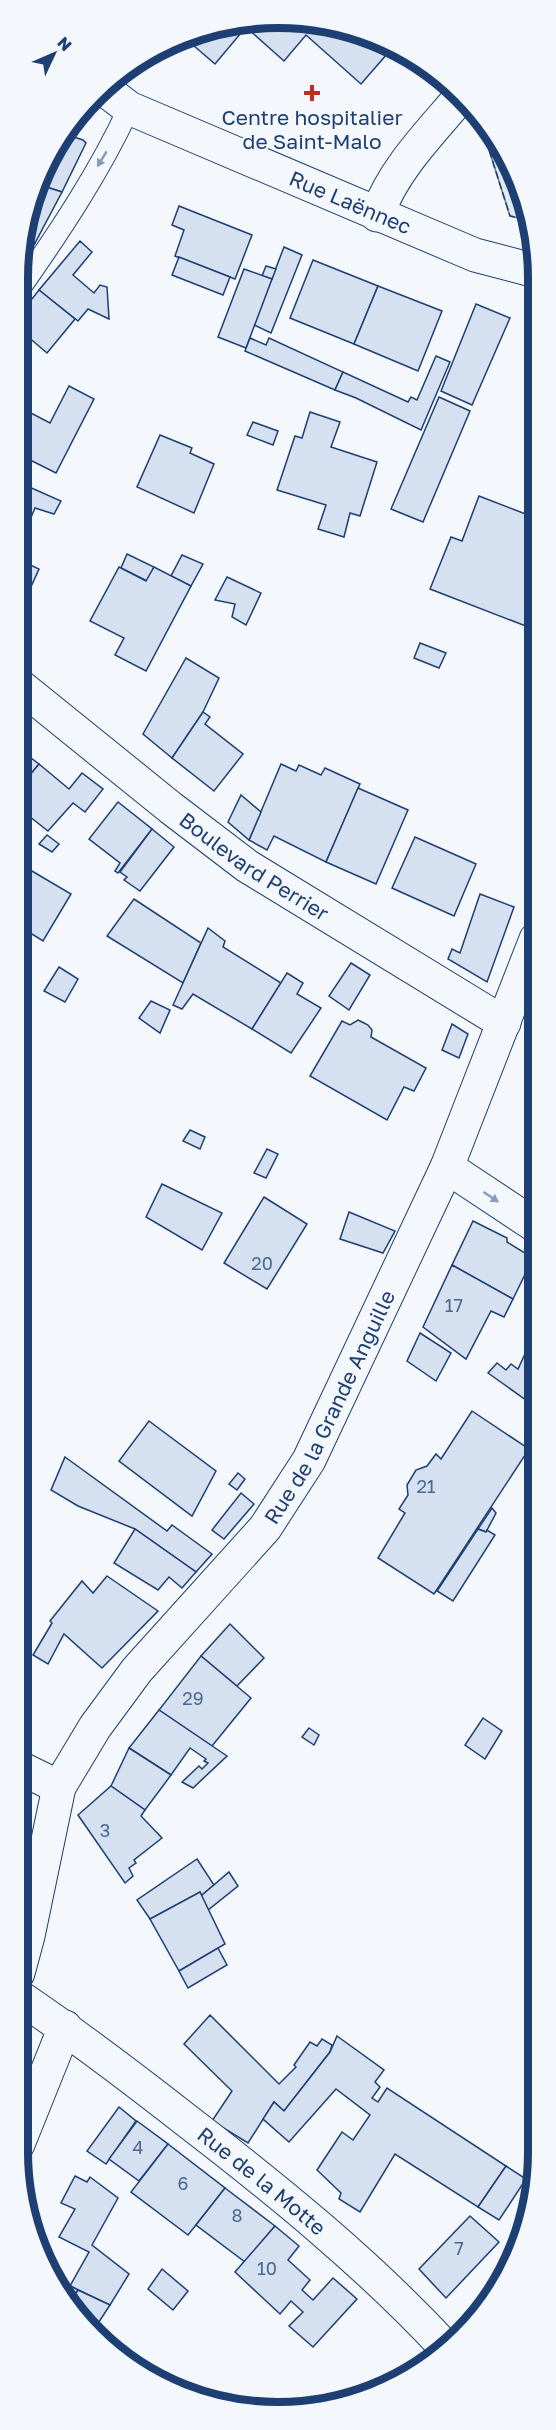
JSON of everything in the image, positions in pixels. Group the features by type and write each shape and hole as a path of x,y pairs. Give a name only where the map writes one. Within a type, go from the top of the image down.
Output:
{"street":[{"name":"Rue Laënnec","path":"117,98 377,215 475,255 527,269"},
{"path":"377,215 386,190 455,103"},
{"name":"Boulevard Perrier","path":"28,692 247,866 504,1023"},
{"name":"Rue de la Grande Anguille","path":"28,1936 58,1787 95,1727 137,1670 265,1528 309,1460 447,1167 528,960"},
{"path":"447,1167 528,1221"},
{"path":"28,1772 58,1787"},
{"name":"Rue de la Motte","path":"28,2003 65,2027 278,2190 419,2319 440,2342"},
{"path":"28,2119 65,2027"}],"lane":[{"path":"28,276 116,136 117,98"}],"shaded area":[{"path":"486,141 509,183 520,218 510,216"}],"building":[{"path":"278,28 327,33 387,54 361,84 306,35 284,61 250,30"},
{"path":"242,31 215,64 192,44"},
{"path":"73,137 86,143 62,192 46,187"},
{"path":"46,187 62,192 35,243 31,242 33,229"},
{"path":"179,206 252,235 235,279 175,256 184,230 172,225"},
{"path":"80,241 92,252 73,275 94,293 100,285 107,287 109,319 88,309 78,321 39,290"},
{"path":"284,247 302,255 271,333 254,325"},
{"path":"179,257 230,277 223,295 172,275"},
{"path":"313,260 378,286 354,344 290,318"},
{"path":"266,266 276,269 272,279 262,276"},
{"path":"244,269 272,279 246,348 218,337"},
{"path":"378,286 442,311 418,371 354,344"},
{"path":"39,290 75,319 47,353 28,337 28,304"},
{"path":"476,304 510,318 472,405 441,391"},
{"path":"250,338 266,345 269,338 343,372 335,390 245,351"},
{"path":"436,356 450,362 421,430 335,390 343,372 408,402 411,397 417,400"},
{"path":"69,386 94,399 56,473 28,459 28,419 31,413 50,423"},
{"path":"439,397 470,411 423,522 391,509"},
{"path":"310,412 340,422 331,447 377,462 360,516 350,513 344,537 318,529 326,505 277,490 295,436 302,438"},
{"path":"253,422 278,431 273,445 247,435"},
{"path":"160,435 192,448 190,453 214,464 194,513 137,487"},
{"path":"28,486 61,501 54,514 35,508 28,524"},
{"path":"479,496 528,515 528,627 430,589 451,537 462,541"},
{"path":"127,554 154,567 147,581 121,568"},
{"path":"182,555 203,564 191,586 171,576"},
{"path":"28,564 39,569 28,593"},
{"path":"119,567 146,581 154,567 191,586 146,671 115,655 124,638 90,621"},
{"path":"227,577 261,593 246,625 232,617 235,604 215,600"},
{"path":"420,643 446,653 439,668 414,658"},
{"path":"186,658 219,678 203,712 172,758 143,734"},
{"path":"203,712 210,717 205,724 243,754 214,791 172,758"},
{"path":"28,756 39,764 28,777"},
{"path":"39,764 69,789 82,773 103,789 85,812 73,803 48,831 28,815 28,777"},
{"path":"281,764 296,771 299,765 321,775 325,768 360,784 326,862 274,836 267,850 249,840"},
{"path":"358,788 408,810 376,884 326,862"},
{"path":"241,795 261,812 249,840 228,822"},
{"path":"118,802 152,829 118,873 115,871 120,863 89,839"},
{"path":"152,829 174,847 140,891 124,880 127,877 120,872"},
{"path":"47,835 59,844 52,852 39,844"},
{"path":"415,837 476,864 454,916 392,888"},
{"path":"28,869 71,894 43,941 28,932"},
{"path":"480,894 514,907 487,982 448,959 452,949 460,953"},
{"path":"134,899 201,943 183,983 107,936"},
{"path":"208,928 225,941 223,947 281,983 252,1029 193,994 182,1009 173,1005"},
{"path":"351,963 370,975 349,1010 329,996"},
{"path":"59,967 78,979 65,1002 44,991"},
{"path":"287,973 303,983 297,994 321,1008 291,1053 252,1029"},
{"path":"151,1001 170,1010 160,1033 139,1018"},
{"path":"358,1020 372,1030 371,1037 426,1068 414,1091 404,1087 387,1120 310,1076 342,1021 350,1025"},
{"path":"452,1024 468,1034 459,1058 442,1050"},
{"path":"190,1130 205,1137 200,1149 183,1141"},
{"path":"267,1149 278,1154 266,1178 254,1173"},
{"path":"162,1184 222,1213 202,1250 146,1217"},
{"path":"264,1197 307,1224 267,1289 224,1263"},
{"path":"349,1212 395,1231 383,1253 340,1239"},
{"path":"473,1221 507,1238 507,1242 528,1255 528,1268 513,1299 452,1265"},
{"path":"452,1265 513,1299 504,1317 491,1311 466,1359 423,1327"},
{"path":"420,1333 451,1353 436,1381 407,1361"},
{"path":"528,1347 528,1395 526,1400 488,1373 497,1363 506,1370 511,1364 518,1369"},
{"path":"472,1411 528,1448 434,1594 378,1558 405,1513 399,1509 408,1495 407,1485 416,1470 427,1466 436,1454 441,1459"},
{"path":"149,1421 216,1471 192,1516 119,1461"},
{"path":"65,1457 167,1531 172,1525 212,1554 196,1572 135,1529 78,1506 51,1490"},
{"path":"238,1473 245,1479 237,1490 229,1484"},
{"path":"241,1493 254,1504 224,1539 212,1530"},
{"path":"492,1508 496,1513 486,1532 478,1529"},
{"path":"135,1529 196,1572 182,1588 169,1577 158,1590 114,1563"},
{"path":"478,1529 486,1532 487,1530 495,1535 453,1601 437,1591"},
{"path":"107,1576 158,1611 102,1668 64,1634 48,1664 33,1655 52,1623 50,1621 82,1581 93,1593"},
{"path":"230,1624 264,1658 237,1686 201,1656"},
{"path":"201,1656 251,1698 212,1746 159,1710"},
{"path":"159,1710 227,1756 193,1788 182,1782 199,1766 202,1769 208,1763 190,1748 171,1775 129,1748"},
{"path":"483,1718 502,1731 485,1759 465,1745"},
{"path":"309,1728 319,1735 314,1745 302,1737"},
{"path":"129,1748 171,1775 145,1810 111,1786"},
{"path":"111,1786 145,1810 141,1816 162,1838 134,1860 136,1863 129,1868 133,1876 125,1883 78,1815"},
{"path":"197,1859 214,1885 201,1896 200,1892 150,1919 137,1900"},
{"path":"229,1872 238,1886 208,1910 201,1896"},
{"path":"200,1892 225,1944 179,1971 150,1919"},
{"path":"218,1948 227,1965 188,1988 179,1971"},
{"path":"210,2015 279,2084 296,2067 294,2065 310,2042 317,2046 322,2039 332,2045 330,2052 284,2111 274,2102 248,2143 212,2121 232,2091 184,2044"},
{"path":"337,2036 384,2070 375,2082 380,2087 372,2098 378,2102 387,2088 506,2166 478,2207 395,2154 360,2212 339,2199 341,2193 317,2170 342,2132 353,2140 370,2115 336,2089 289,2142 263,2119 274,2102 284,2111 330,2052"},
{"path":"119,2107 136,2121 106,2164 87,2151"},
{"path":"137,2121 168,2144 139,2181 109,2159"},
{"path":"168,2144 225,2188 188,2235 131,2192"},
{"path":"506,2166 526,2179 499,2220 478,2207"},
{"path":"75,2176 87,2182 90,2177 118,2198 92,2245 129,2274 110,2305 70,2286 89,2252 59,2237 75,2209 61,2203"},
{"path":"225,2188 275,2226 245,2262 196,2225"},
{"path":"470,2216 499,2242 446,2298 419,2269"},
{"path":"275,2226 299,2246 288,2260 310,2280 302,2290 313,2300 333,2278 357,2299 313,2347 289,2326 303,2312 291,2301 280,2314 235,2272"},
{"path":"162,2269 188,2291 173,2310 148,2289"},
{"path":"68,2287 78,2290 74,2296 71,2291"},
{"path":"78,2290 110,2305 98,2324 74,2296"}],"fence":[{"path":"486,141 510,216 520,218"}],"place":[{"name":"Centre hospitalier de Saint-Malo","path":"312,93"}]}
